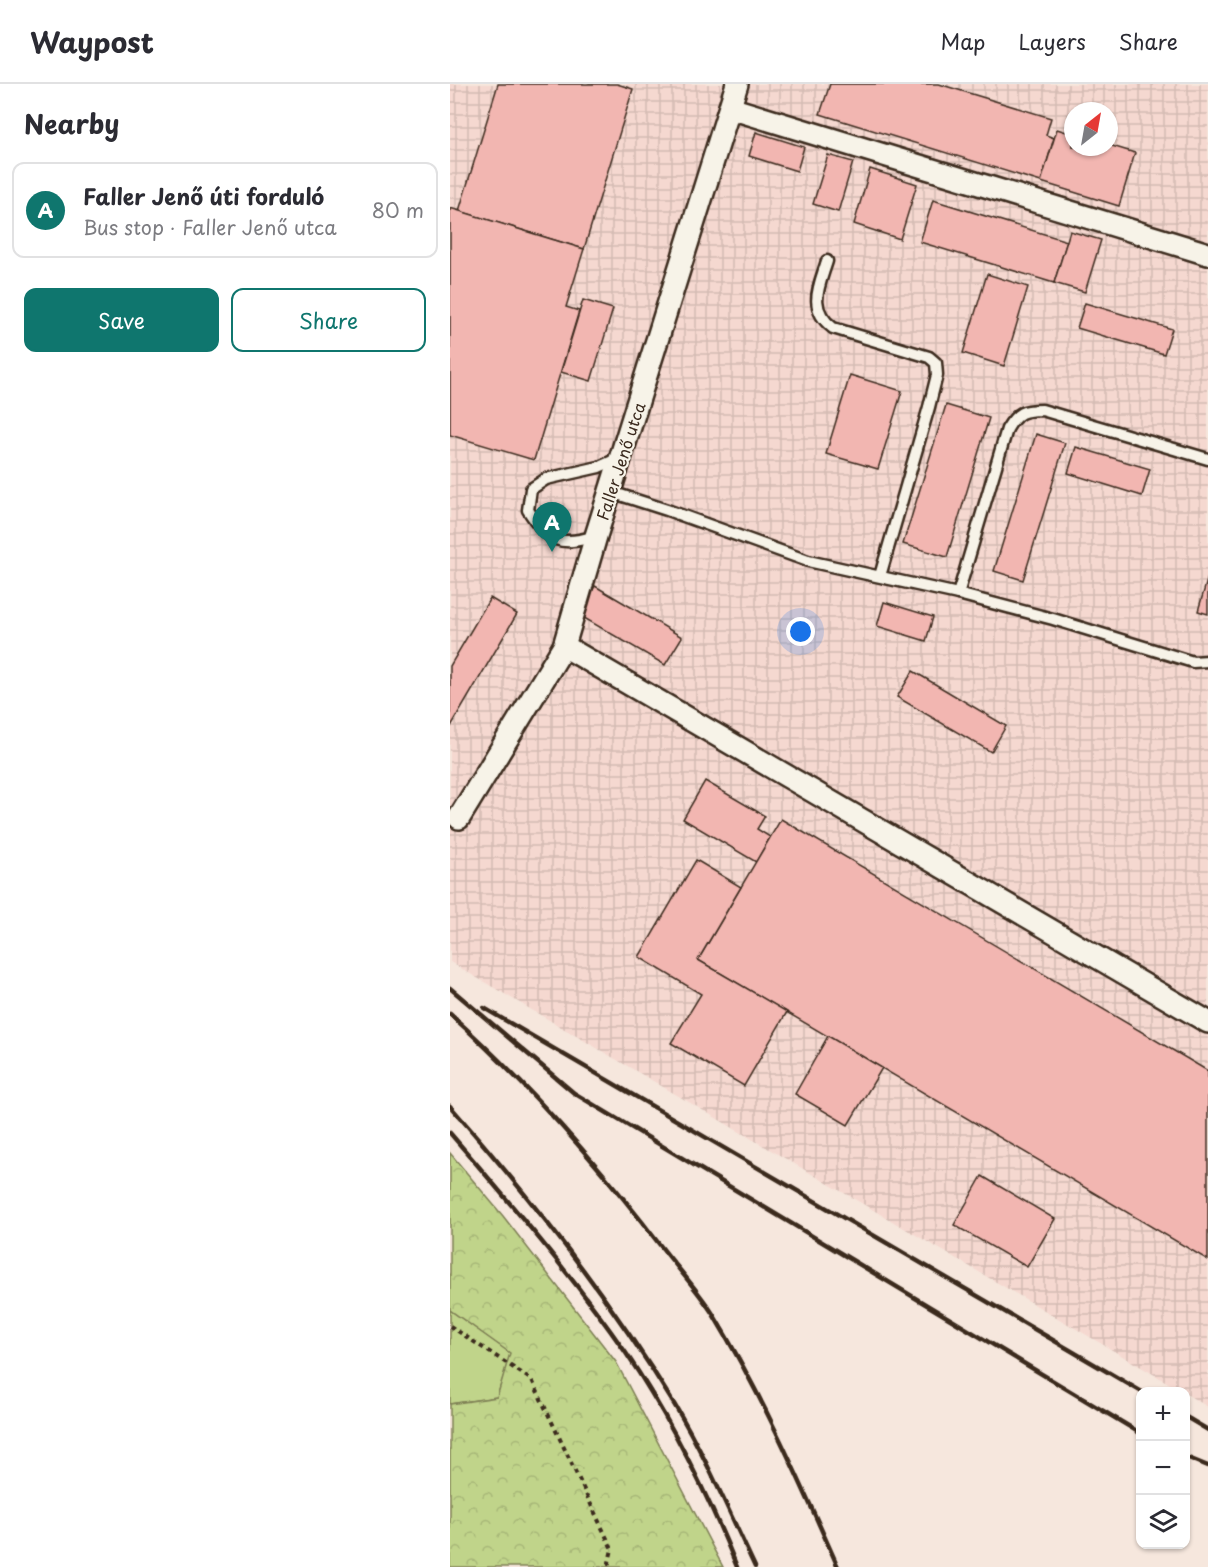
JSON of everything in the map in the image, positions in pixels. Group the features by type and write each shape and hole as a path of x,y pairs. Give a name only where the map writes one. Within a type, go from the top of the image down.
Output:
{"street":[{"name":"Faller Jenő utca","path":"459,818 564,646 737,84"},
{"path":"730,108 1208,254"},
{"path":"564,646 1208,1022"}],"lane":[{"path":"827,261 817,295 822,319 833,328 929,357 936,363 938,375 880,576"},
{"path":"958,594 1007,429 1015,416 1027,410 1042,410 1208,459"},
{"path":"596,536 574,543 553,539 540,528 528,510 531,489 546,479 599,467 622,456"},
{"path":"611,492 808,561 958,594 1053,619 1193,662 1208,661"}],"path":[{"path":"450,1326 532,1380 612,1549 608,1567"}],"shaded area":[{"path":"450,84 1208,84 1208,1407 1190,1396 1190,1387 1175,1387 450,962"}],"green space":[{"path":"450,1153 503,1216 616,1362 723,1567 450,1567 450,1404 497,1397 510,1353 450,1310"},
{"path":"450,1310 511,1353 497,1397 450,1404"}],"building":[{"path":"498,84 617,84 633,89 584,249 459,211"},
{"path":"830,84 939,84 1051,118 1046,135 1054,138 1041,182 820,114"},
{"path":"1057,129 1064,131 1064,156 1118,156 1118,148 1135,153 1119,206 1041,182"},
{"path":"756,132 804,147 797,171 749,156"},
{"path":"828,155 853,162 838,212 813,204"},
{"path":"870,169 917,184 900,239 854,224"},
{"path":"933,200 1067,241 1054,283 920,242"},
{"path":"450,208 584,249 566,307 579,311 534,460 450,435"},
{"path":"1070,231 1101,240 1085,292 1054,283"},
{"path":"987,274 1028,287 1004,366 963,353"},
{"path":"583,300 613,309 591,381 561,372"},
{"path":"1085,303 1172,329 1164,354 1077,328"},
{"path":"850,375 902,391 878,469 826,454"},
{"path":"946,405 989,418 947,557 903,544"},
{"path":"1036,434 1065,443 1023,580 994,571"},
{"path":"1076,447 1150,469 1142,496 1068,473"},
{"path":"1208,577 1208,614 1198,611"},
{"path":"595,586 682,637 665,665 579,615"},
{"path":"490,598 517,614 450,728 450,666"},
{"path":"884,602 933,617 926,641 877,626"},
{"path":"913,671 1006,726 991,752 897,697"},
{"path":"705,781 765,816 757,829 770,837 756,862 683,819"},
{"path":"781,819 1208,1071 1208,1260 698,960"},
{"path":"696,860 741,887 698,960 787,1012 744,1086 671,1043 701,994 639,957"},
{"path":"828,1036 882,1068 848,1125 795,1094"},
{"path":"982,1176 1055,1219 1027,1267 954,1225"}],"railway":[{"path":"450,988 574,1093 1136,1431"},
{"path":"484,1008 1136,1388"},
{"path":"450,1014 508,1069 562,1127 614,1187 708,1306 764,1407 838,1567"},
{"path":"450,1106 540,1213 596,1287 649,1364 696,1443 755,1567"},
{"path":"450,1133 563,1268 626,1353 687,1457 737,1567"},
{"path":"1190,1419 1208,1430"},
{"path":"1190,1459 1208,1466"}],"place":[{"name":"Faller Jenő úti forduló","path":"552,552"}]}
